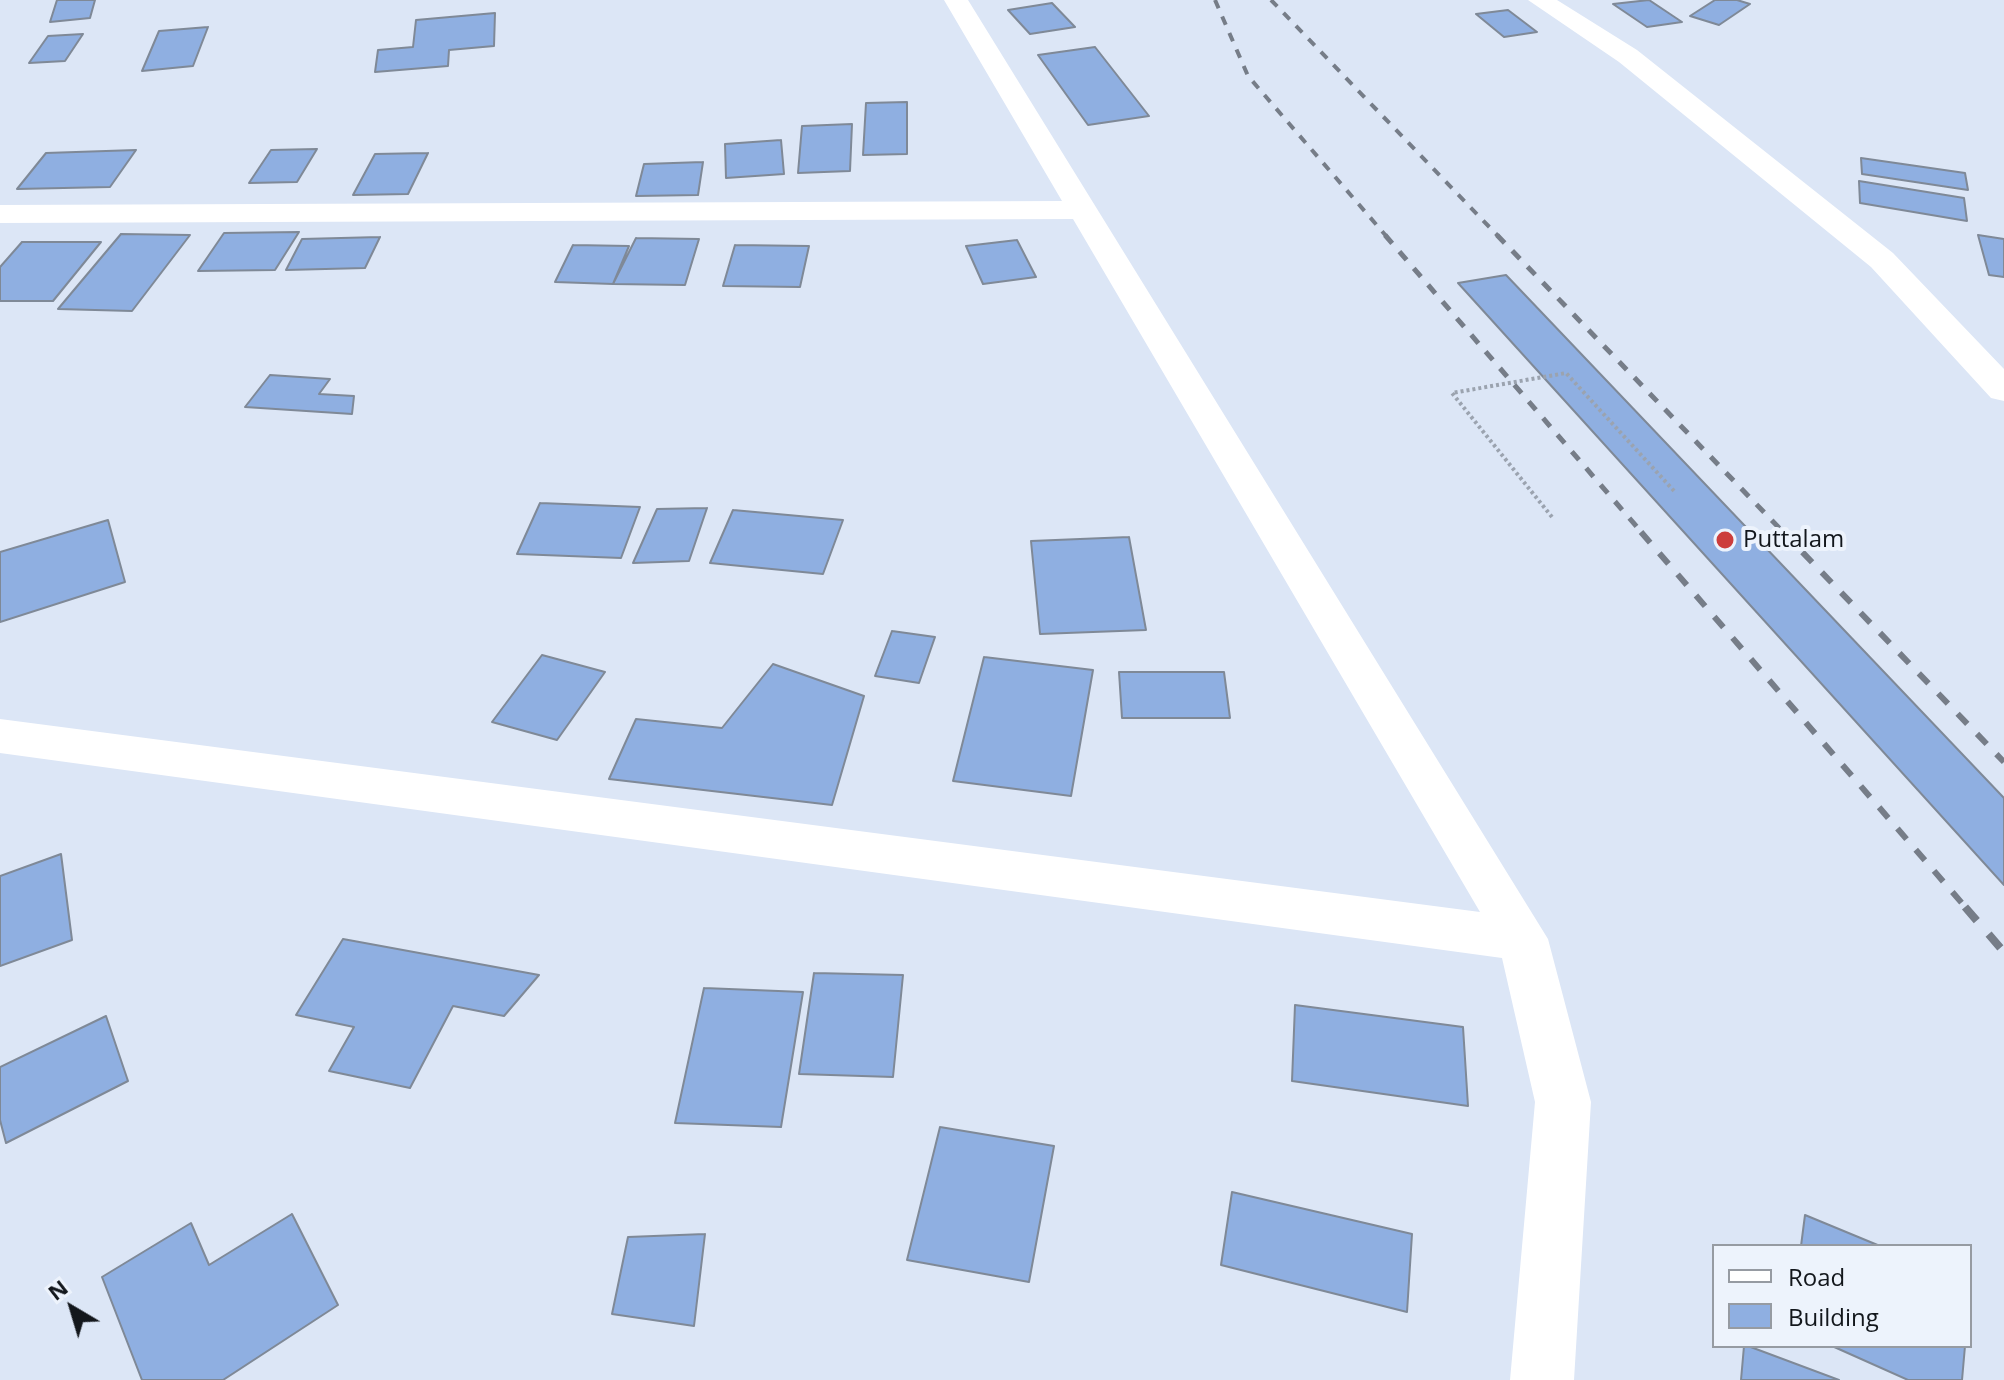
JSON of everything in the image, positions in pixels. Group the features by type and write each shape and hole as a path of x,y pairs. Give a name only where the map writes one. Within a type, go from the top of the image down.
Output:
{"street":[{"path":"956,0 1523,939 1563,1102 1542,1380"},
{"path":"1540,0 1628,56 1882,260 2004,390"},
{"path":"0,214 1081,210"},
{"path":"0,736 1523,939"}],"path":[{"path":"1552,517 1452,393 1566,373 1675,492"}],"building":[{"path":"57,0 95,0 90,18 50,22"},
{"path":"1649,0 1682,22 1647,27 1613,4"},
{"path":"1715,0 1737,0 1750,4 1719,25 1690,16"},
{"path":"1052,3 1075,27 1030,34 1008,10"},
{"path":"1508,10 1537,32 1504,37 1476,14"},
{"path":"495,13 494,46 449,50 448,66 375,72 378,50 413,47 416,20"},
{"path":"208,27 193,66 142,71 159,31"},
{"path":"83,34 65,61 29,63 48,36"},
{"path":"1095,47 1149,116 1088,125 1038,55"},
{"path":"907,102 907,154 863,155 866,103"},
{"path":"852,124 850,171 798,173 802,126"},
{"path":"781,140 784,174 726,178 725,144"},
{"path":"317,149 297,182 249,183 271,150"},
{"path":"136,150 110,187 17,189 46,153"},
{"path":"428,153 408,194 353,195 375,154"},
{"path":"1861,158 1965,173 1968,190 1862,174"},
{"path":"703,162 698,195 636,196 644,164"},
{"path":"1859,181 1964,198 1967,221 1860,203"},
{"path":"299,232 275,270 198,271 224,233"},
{"path":"121,234 190,235 132,311 58,309"},
{"path":"1978,235 2004,239 2004,277 1989,275"},
{"path":"380,237 365,268 286,270 302,239"},
{"path":"636,238 699,239 685,285 613,284"},
{"path":"1017,240 1036,277 983,284 966,246"},
{"path":"22,242 101,242 53,301 0,301 0,267"},
{"path":"573,245 629,246 613,284 555,282"},
{"path":"735,245 809,246 800,287 723,286"},
{"name":"Puttalam","path":"1506,275 2004,798 2004,885 1458,283"},
{"path":"270,375 330,379 319,394 354,396 352,414 245,407"},
{"path":"540,503 640,507 621,558 517,554"},
{"path":"707,508 689,561 633,563 657,509"},
{"path":"733,510 843,520 823,574 710,563"},
{"path":"108,520 125,582 0,622 0,552"},
{"path":"1129,537 1146,630 1040,634 1031,541"},
{"path":"892,631 935,637 919,683 875,676"},
{"path":"542,655 605,672 557,740 492,722"},
{"path":"984,657 1093,670 1071,796 953,781"},
{"path":"773,664 864,696 832,805 609,779 636,719 722,728"},
{"path":"1119,672 1224,672 1230,718 1122,718"},
{"path":"61,854 72,940 0,966 0,876"},
{"path":"343,939 539,975 504,1016 453,1006 410,1088 329,1071 354,1027 296,1015"},
{"path":"814,973 903,975 893,1077 799,1074"},
{"path":"704,988 803,992 781,1127 675,1123"},
{"path":"1295,1005 1463,1027 1468,1106 1292,1081"},
{"path":"106,1016 128,1081 6,1143 0,1120 0,1067"},
{"path":"940,1127 1054,1146 1029,1282 907,1260"},
{"path":"1232,1192 1412,1234 1407,1312 1221,1265"},
{"path":"292,1214 338,1305 223,1380 142,1380 102,1277 191,1223 209,1265"},
{"path":"1805,1215 1875,1244 1801,1244"},
{"path":"705,1234 694,1326 612,1314 628,1237"},
{"path":"1744,1348 1753,1348 1839,1380 1741,1380"},
{"path":"1836,1348 1965,1348 1962,1380 1908,1380"}],"railway":[{"path":"1215,0 1248,76 1387,237"},
{"path":"1271,0 1499,237"},
{"path":"1385,235 1643,534"},
{"path":"1497,235 1785,534"},
{"path":"1641,532 1967,909"},
{"path":"1783,532 2004,762"},
{"path":"1965,907 2004,952"}],"place":[{"name":"Puttalam","path":"1725,540"}]}
